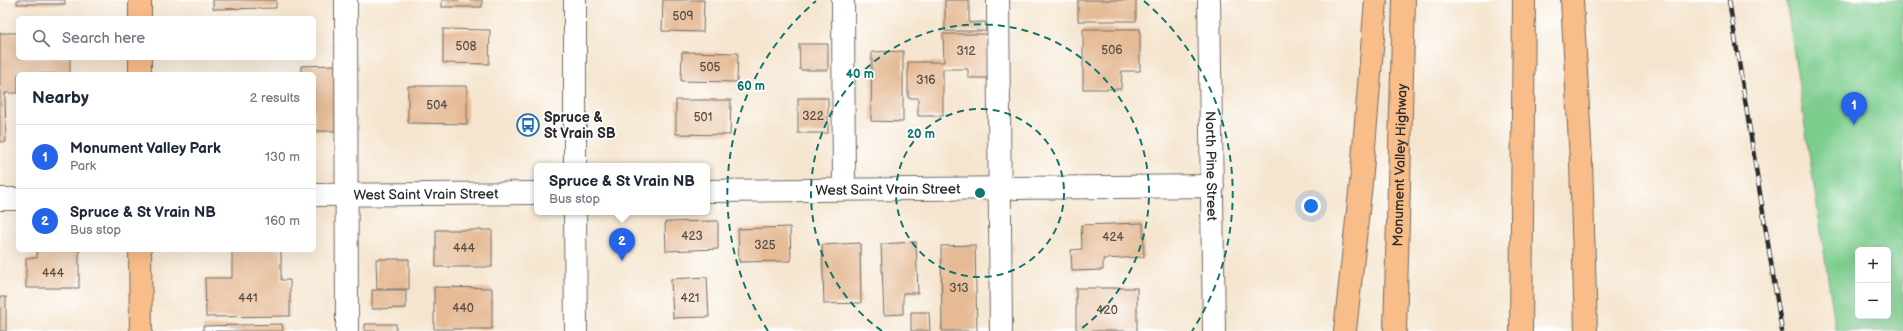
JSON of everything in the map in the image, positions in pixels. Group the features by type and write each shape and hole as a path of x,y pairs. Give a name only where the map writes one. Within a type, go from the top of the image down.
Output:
{"main road":[{"path":"140,0 140,16"},
{"path":"1345,331 1361,183 1376,0"},
{"name":"Monument Valley Highway","path":"1395,331 1404,0"},
{"path":"1520,331 1524,0"},
{"path":"1572,0 1581,161 1586,331"},
{"path":"140,60 140,72"},
{"path":"140,252 141,331"}],"street":[{"path":"346,0 347,331"},
{"path":"575,0 575,163"},
{"path":"843,0 844,189"},
{"path":"998,0 1001,331"},
{"name":"North Pine Street","path":"1209,0 1214,331"},
{"name":"West Saint Vrain Street","path":"710,191 1213,186"},
{"name":"West Saint Vrain Street","path":"316,195 534,193"},
{"path":"0,199 16,199"},
{"path":"575,215 576,331"}],"green space":[{"path":"1786,0 1903,0 1903,331 1836,331"}],"building":[{"path":"17,0 65,0 65,4 17,4"},
{"path":"213,0 276,0 276,8 213,9"},
{"path":"442,0 482,0 482,7 442,7"},
{"path":"663,0 704,0 703,32 662,31"},
{"path":"945,0 969,0 969,23 985,22 986,31 945,31"},
{"path":"1078,0 1136,0 1136,21 1078,21"},
{"path":"443,29 490,30 489,64 443,63"},
{"path":"1083,29 1140,29 1140,71 1122,71 1121,89 1083,89"},
{"path":"0,33 16,33 16,60 70,60 70,72 16,72 16,93 5,93 6,142 0,142"},
{"path":"943,34 988,34 988,78 968,78 968,69 943,69 943,116 918,116 918,98 908,98 908,62 944,62"},
{"path":"799,44 828,44 828,70 800,70"},
{"path":"903,51 903,122 871,121 872,52"},
{"path":"682,52 738,53 737,82 681,81"},
{"path":"335,65 335,131 316,131 316,72 301,72 301,66"},
{"path":"408,86 467,86 467,124 408,123"},
{"path":"798,98 828,98 828,133 798,133"},
{"path":"676,100 731,100 730,135 676,134"},
{"path":"718,221 718,249 666,251 665,222"},
{"path":"1143,223 1144,257 1103,259 1103,270 1072,271 1071,250 1082,249 1081,225"},
{"path":"790,227 791,261 739,262 738,229"},
{"path":"436,230 492,230 492,267 436,267"},
{"path":"916,242 918,293 903,293 903,314 884,315 881,244"},
{"path":"860,243 861,303 824,304 822,245"},
{"path":"975,245 977,331 942,331 941,246"},
{"path":"37,252 79,252 79,288 26,288 26,258 37,258"},
{"path":"232,252 281,252 281,280 290,280 290,316 206,317 205,278 232,278"},
{"path":"376,259 409,259 409,289 377,289"},
{"path":"707,277 709,317 673,318 671,279"},
{"path":"434,287 492,288 492,329 434,329"},
{"path":"1076,288 1137,288 1137,331 1076,331"},
{"path":"372,290 406,290 406,308 372,309"},
{"path":"0,297 6,297 6,331 0,331"},
{"path":"911,312 929,312 930,331 911,331"},
{"path":"282,324 283,331 203,331 203,326"},
{"path":"365,324 396,324 396,331 365,331"}],"railway":[{"path":"1729,0 1782,331"}],"place":[{"name":"Spruce & St Vrain SB","path":"528,125"},
{"name":"Monument Valley Park","path":"1854,125"},
{"name":"Spruce & St Vrain NB","path":"622,261"}]}
